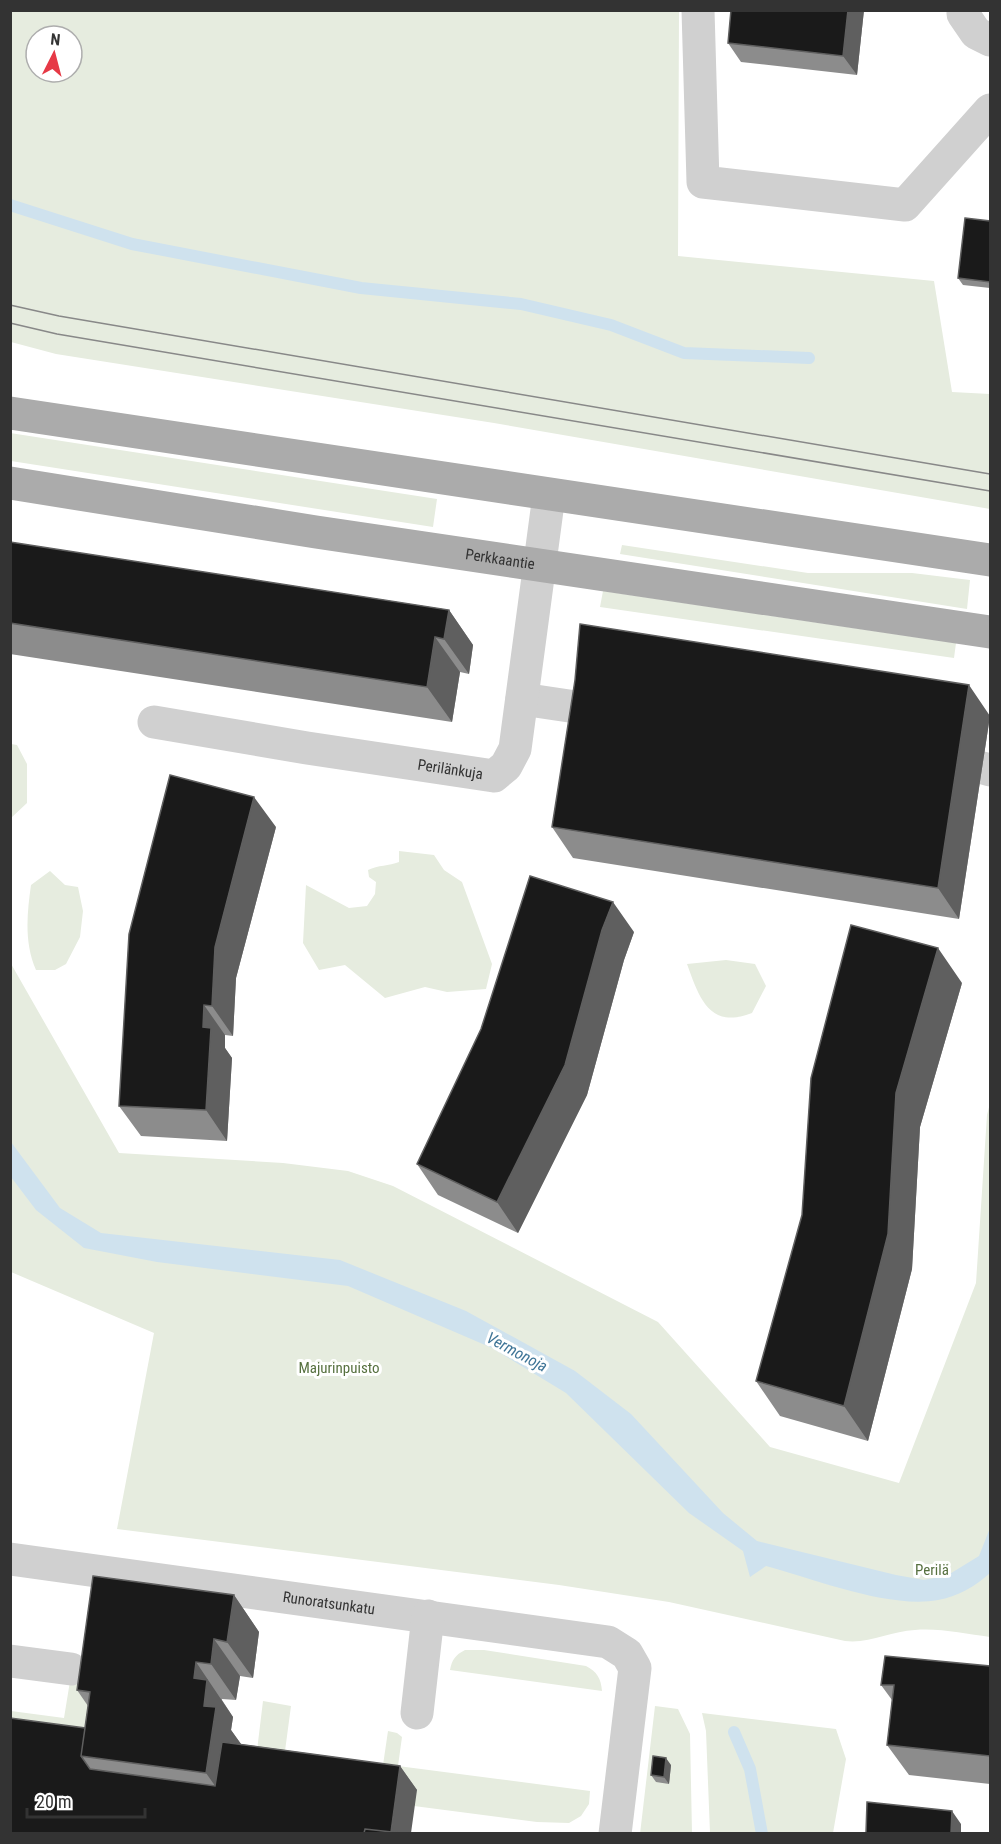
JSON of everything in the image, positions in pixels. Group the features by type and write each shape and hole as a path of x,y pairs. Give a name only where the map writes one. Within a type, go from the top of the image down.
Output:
{"main road":[{"path":"10,413 990,560"},
{"name":"Perkkaantie","path":"10,483 316,532 990,632"}],"street":[{"path":"698,10 703,182 905,205 990,110"},
{"path":"963,10 963,14 976,33 990,40"},
{"name":"Perilänkuja","path":"154,722 494,776 506,766 515,749 549,495"},
{"path":"522,699 596,710"},
{"name":"Runoratsunkatu","path":"10,1560 608,1642 627,1654 635,1668 615,1833"},
{"path":"417,1713 428,1616"},
{"path":"10,1661 71,1669"}],"green space":[{"path":"10,11 679,11 678,256 934,281 952,392 990,394 990,509 494,423 56,354 11,342"},
{"path":"10,433 437,499 433,527 11,461"},
{"path":"622,545 808,573 912,573 970,580 967,609 620,554"},
{"path":"603,591 956,643 954,658 600,607"},
{"path":"11,744 17,745 27,764 27,803 11,818"},
{"path":"399,851 434,855 444,870 462,882 492,964 486,989 447,992 425,987 385,998 345,965 319,970 303,943 306,885 349,908 367,906 375,894 376,882 369,877 368,870 399,862"},
{"path":"50,871 65,885 78,887 83,911 80,937 66,964 55,970 36,970 28,939 31,885"},
{"path":"726,960 755,964 766,986 752,1013 737,1017 716,1014 708,1007 696,988 687,964"},
{"name":"Majurinpuisto","path":"10,962 119,1153 283,1163 348,1171 393,1186 658,1322 770,1447 899,1483 976,1283 987,1115 990,1103 990,1637 924,1630 906,1631 863,1641 845,1641 669,1602 559,1585 117,1529 154,1333 11,1272"},
{"path":"465,1650 484,1650 586,1666 598,1676 602,1691 450,1670 454,1658"},
{"path":"71,1675 94,1678 84,1750 11,1740 11,1711 64,1718"},
{"path":"263,1701 291,1706 285,1751 383,1765 388,1731 402,1737 398,1766 590,1791 589,1804 581,1816 569,1823 537,1822 414,1806 255,1767"},
{"path":"655,1706 678,1709 690,1734 692,1833 640,1834"},
{"path":"702,1713 836,1729 846,1759 833,1833 710,1833 706,1731"}],"water":[{"name":"Vermonoja","path":"11,1142 60,1208 101,1233 340,1260 466,1311 575,1371 631,1414 723,1513 757,1541 924,1580 948,1575 979,1556 990,1528 990,1573 959,1594 945,1599 919,1602 875,1597 766,1566 750,1577 743,1551 689,1513 566,1393 492,1348 348,1286 157,1262 84,1248 36,1210 11,1177"}],"building":[{"path":"731,10 848,10 843,56 728,43"},
{"path":"965,218 990,221 990,282 958,278"},
{"path":"10,542 449,610 444,639 435,637 427,687 10,623"},
{"path":"580,624 969,685 938,888 552,827 575,680"},
{"path":"170,775 254,797 215,947 212,1006 204,1005 203,1027 211,1028 206,1110 119,1106 129,934"},
{"path":"530,876 613,902 602,930 565,1065 497,1202 417,1164 481,1029"},
{"path":"851,925 938,948 896,1093 888,1234 844,1406 756,1381 802,1215 811,1078"},
{"path":"93,1576 234,1595 227,1642 214,1639 211,1664 196,1662 194,1678 207,1680 204,1706 216,1707 206,1773 81,1756 90,1692 77,1690"},
{"path":"885,1656 990,1666 990,1756 887,1745 894,1685 881,1685"},
{"path":"10,1718 85,1728 81,1756 90,1769 215,1786 222,1742 400,1766 391,1832 365,1829 364,1833 10,1833"},
{"path":"653,1756 666,1758 664,1777 651,1775"},
{"path":"867,1802 952,1811 951,1833 866,1833"},
{"path":"365,1829 401,1833 364,1833"}],"waterway":[{"path":"10,205 132,244 361,288 521,304 611,325 684,353 809,358"},
{"path":"734,1732 750,1769 762,1834"}],"tram line":[{"path":"10,305 59,316 990,474"},
{"path":"10,323 57,334 990,491"}],"park label":[{"name":"Perilä","path":"932,1570"}]}
